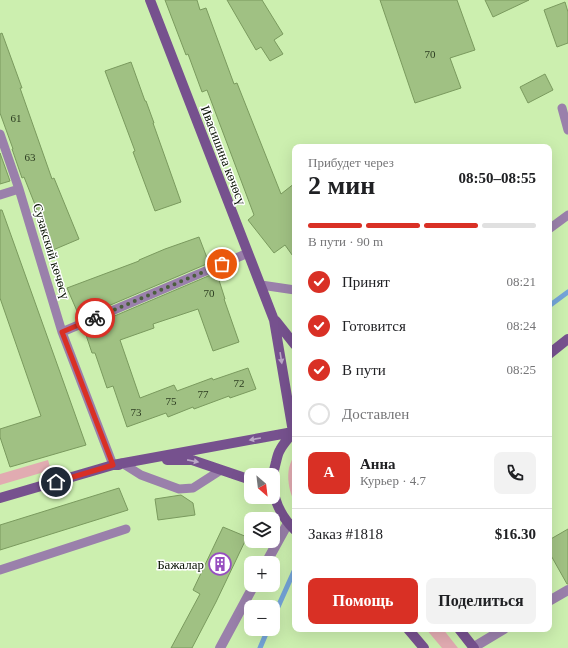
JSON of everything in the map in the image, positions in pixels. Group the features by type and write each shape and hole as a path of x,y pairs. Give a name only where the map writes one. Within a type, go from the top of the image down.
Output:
{"main road":[{"name":"Ивасишина көчөсү","path":"150,0 274,320"},
{"path":"274,320 292,341"},
{"path":"274,320 292,421"},
{"path":"552,352 568,339"},
{"path":"0,498 119,464 292,432"},
{"path":"281,514 274,493 273,471 280,450 292,435"},
{"path":"119,464 156,460 192,460 244,478"},
{"path":"272,504 292,527"},
{"path":"411,632 424,648"},
{"path":"461,632 474,648"}],"street":[{"path":"271,556 292,527"},
{"path":"552,599 568,590"},
{"path":"220,648 250,592"},
{"path":"474,648 499,632"}],"lane":[{"path":"562,108 568,130"},
{"name":"Сузакский көчөсү","path":"0,134 19,189 62,332 119,464"},
{"path":"0,195 19,189"},
{"path":"552,227 568,215"},
{"path":"62,332 248,253"},
{"path":"261,285 292,290"},
{"path":"119,464 141,475 179,489 193,488 221,470"},
{"path":"0,570 126,529"}],"shaded area":[{"path":"48,460 51,470 0,485 0,474"},
{"path":"292,460 292,495 288,476 289,466"},
{"path":"429,632 445,632 458,648 442,648"}],"building":[{"path":"165,0 197,0 200,10 206,8 234,84 237,83 281,194 292,185 292,255 285,245 274,253 248,220 254,215 207,90 202,92 188,54 186,55"},
{"path":"227,0 262,0 283,34 274,40 283,54 270,61 261,47 256,50"},
{"path":"380,0 457,0 475,50 450,58 461,88 415,103"},
{"path":"485,0 529,0 493,17"},
{"path":"565,2 568,12 568,43 557,47 544,10"},
{"path":"2,33 52,179 54,178 79,239 53,250 24,177 22,178 0,113 0,34"},
{"path":"131,62 181,202 155,211 133,152 135,151 105,71"},
{"path":"545,74 553,90 528,103 520,87"},
{"path":"0,153 10,181 0,184"},
{"path":"0,210 2,210 86,445 10,467 0,437 0,429 41,416 0,298"},
{"path":"199,237 209,263 80,318 67,288"},
{"path":"213,274 214,279 218,277 239,342 213,351 198,309 153,324 154,328 120,340 140,398 174,385 177,391 212,378 213,380 248,368 256,389 230,398 229,396 194,409 193,407 168,417 166,413 127,427 113,386 107,388 95,353 92,353 84,329"},
{"path":"119,488 128,510 0,550 0,525"},
{"path":"181,495 193,503 195,515 158,520 155,499"},
{"name":"Бажалар","path":"223,527 244,536 244,543 192,648 171,648 200,594 193,590"},
{"path":"568,529 568,584 552,557 552,538"}],"waterway":[{"path":"552,304 568,292"},
{"path":"280,602 292,576"},
{"path":"260,648 265,636"}],"way so far":[{"path":"95,318 222,264"}],"place":[{"name":"Бажалар","path":"220,564"}],"route":[{"path":"56,482 113,465 62,332 95,318"}]}
